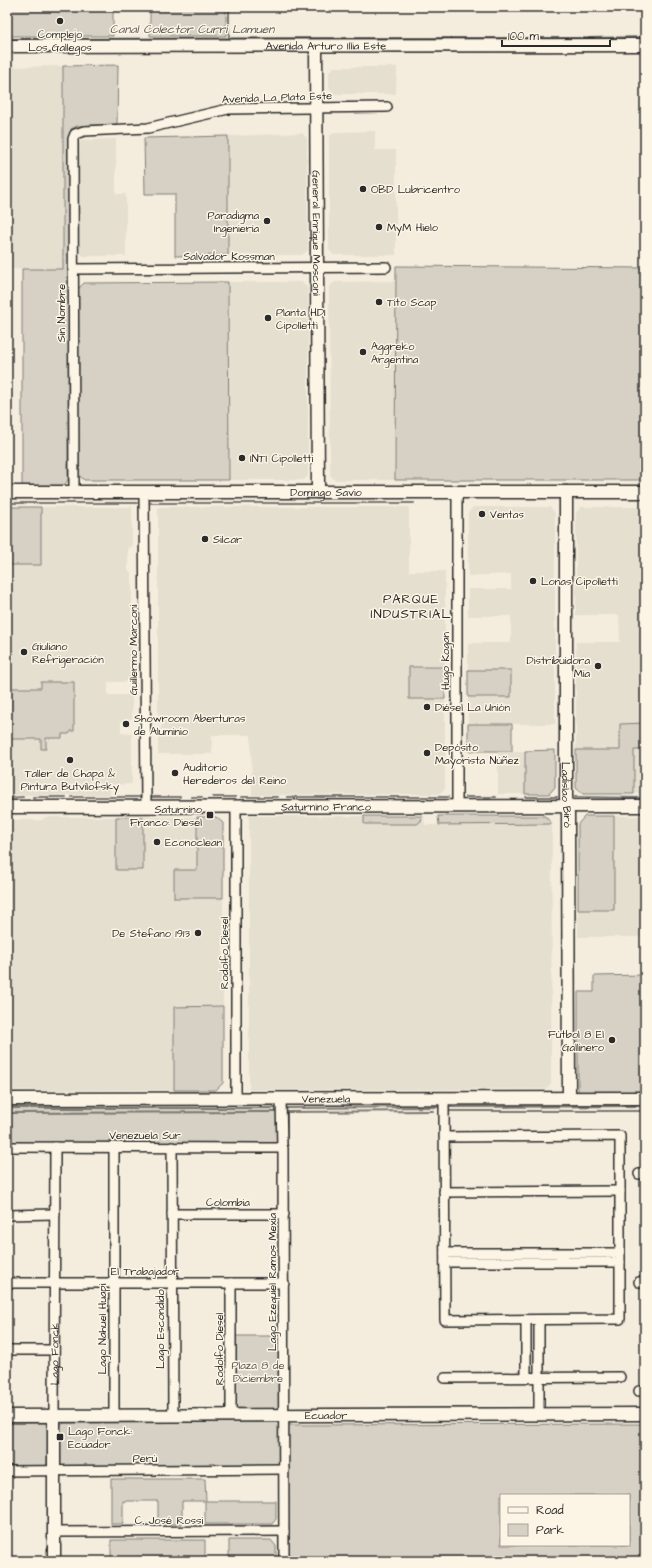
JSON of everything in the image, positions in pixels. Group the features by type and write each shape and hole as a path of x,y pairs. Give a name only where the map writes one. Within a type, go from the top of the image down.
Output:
{"street":[{"name":"Avenida Arturo Illia Este","path":"7,46 645,45"},
{"name":"General Enrique Mosconi","path":"316,46 318,492"},
{"name":"Avenida La Plata Este","path":"75,134 84,131 148,128 228,109 387,107"},
{"name":"Sin Nombre","path":"74,492 73,139 75,134"},
{"name":"Salvador Kossman","path":"73,269 386,267"},
{"name":"Domingo Savio","path":"7,492 645,492"},
{"name":"Guillermo Marconi","path":"144,492 146,807"},
{"name":"Hugo Kogan","path":"456,806 457,492"},
{"name":"Ladislao Biró","path":"566,492 569,1098"},
{"name":"Saturnino Franco","path":"7,807 645,806"},
{"name":"Rodolfo Diesel","path":"236,807 236,1099"},
{"path":"444,1098 444,1137 444,1192 445,1320 620,1320 620,1136 444,1137"},
{"name":"Venezuela","path":"7,1099 645,1098"},
{"name":"Lago Ezequiel Ramos Mexía","path":"281,1099 284,1214 284,1561"},
{"name":"Lago Fonck","path":"54,1561 55,1147"},
{"name":"Lago Nahuel Huapi","path":"114,1147 114,1416"},
{"name":"Lago Escondido","path":"172,1147 173,1415"},
{"name":"Venezuela Sur","path":"7,1148 282,1148"},
{"path":"444,1192 620,1191"},
{"path":"7,1215 55,1214"},
{"name":"Colombia","path":"172,1214 284,1214"},
{"path":"445,1258 620,1257"},
{"name":"El Trabajador","path":"7,1283 284,1283"},
{"name":"Rodolfo Diesel","path":"231,1283 231,1415"},
{"path":"526,1320 526,1377"},
{"path":"539,1320 539,1414"},
{"path":"7,1350 54,1350"},
{"path":"445,1378 620,1377"},
{"name":"Ecuador","path":"7,1416 645,1414"},
{"name":"Perú","path":"7,1471 284,1469"},
{"name":"C. José Rossi","path":"54,1532 284,1531"}],"shaded area":[{"path":"63,66 63,269 7,269 7,67"},
{"path":"334,67 397,67 396,94 335,94 329,88 329,72"},
{"path":"375,131 375,150 396,150 396,255 334,255 329,250 329,137 334,132"},
{"path":"302,133 307,138 308,250 302,255 228,255 228,136"},
{"path":"116,139 116,194 126,194 126,256 83,256 78,250 77,146 82,140"},
{"path":"396,281 395,480 335,480 330,475 329,287 335,282"},
{"path":"228,282 302,282 308,288 308,476 304,480 229,480"},
{"path":"41,507 132,507 132,545 128,549 128,570 132,574 132,682 108,682 108,695 132,695 132,719 126,719 125,721 121,722 121,733 132,734 132,784 110,785 110,795 7,795 7,739 41,739 46,749 46,738 62,738 62,734 74,731 41,682 41,688 7,688 7,565 41,565"},
{"path":"158,507 409,507 409,571 445,571 445,666 409,667 409,698 445,699 445,788 439,794 252,795 251,735 212,735 212,754 158,754 158,735 164,719 158,714"},
{"path":"473,507 550,507 555,513 555,724 468,724 468,697 511,697 511,670 468,670 468,643 511,643 511,616 468,616 468,589 511,589 511,574 468,576 468,513"},
{"path":"581,507 645,507 645,723 620,724 620,750 576,750 576,642 620,642 619,615 576,615 576,513"},
{"path":"634,750 645,750 645,794 634,794"},
{"path":"498,751 525,751 525,794 498,794"},
{"path":"249,816 364,816 364,824 417,824 421,821 422,816 424,816 425,825 438,825 440,823 552,824 551,1083 546,1089 249,1090"},
{"path":"614,816 645,816 645,937 578,937 578,910 614,910"},
{"path":"45,817 116,817 116,870 143,870 143,817 197,817 197,870 174,898 223,898 223,1006 174,1008 174,1090 7,1090 7,818 9,820 42,820"}],"green space":[{"name":"Complejo Los Gallegos","path":"7,7 113,7 113,36 7,36"},
{"path":"150,7 226,7 226,36 150,36"},
{"path":"118,65 117,124 77,126 71,129 69,137 68,480 62,488 22,489 22,269 63,269 63,66"},
{"path":"228,136 228,255 175,256 175,194 145,194 144,138"},
{"path":"396,266 645,268 645,480 395,480"},
{"path":"228,282 229,480 84,480 78,474 78,289 84,283"},
{"path":"7,507 41,507 41,565 7,565"},
{"path":"409,667 445,667 445,699 409,699"},
{"path":"468,670 511,670 511,697 468,697"},
{"path":"41,682 74,682 74,731 71,731 69,734 62,734 62,738 46,738 46,749 41,749 41,739 7,739 7,688 41,688"},
{"path":"645,723 645,750 634,750 634,794 583,794 576,788 576,750 620,750 620,724"},
{"path":"468,724 512,724 512,751 468,751"},
{"path":"555,750 555,787 549,794 525,794 525,751"},
{"path":"364,816 422,816 421,821 417,824 364,824"},
{"path":"438,816 545,816 552,824 439,825"},
{"path":"585,816 614,816 614,910 578,910 578,824"},
{"path":"116,817 143,817 143,870 116,870"},
{"path":"197,817 216,817 223,823 223,898 174,898 174,870 197,870"},
{"name":"Fútbol 8 El Gallinero","path":"645,975 645,1097 578,1097 578,992 594,992 594,976"},
{"path":"223,1006 223,1083 216,1090 174,1090 174,1007"},
{"path":"283,1105 283,1143 7,1143 7,1106"},
{"name":"Plaza 8 de Diciembre","path":"235,1336 282,1336 280,1410 236,1408"},
{"path":"7,1423 44,1423 48,1425 47,1466 7,1467"},
{"path":"64,1423 279,1423 279,1465 60,1465 60,1426"},
{"path":"645,1424 645,1561 287,1561 287,1425"},
{"path":"111,1479 205,1479 206,1501 276,1501 276,1519 272,1524 205,1524 205,1501 182,1501 182,1524 158,1524 158,1501 123,1501 123,1524 111,1524"},
{"path":"111,1540 205,1540 205,1561 111,1561"},
{"path":"229,1540 271,1540 276,1546 276,1561 229,1561"}],"waterway":[{"path":"229,7 229,38"},
{"name":"Canal Colector Curri Lamuen","path":"589,38 645,37"},
{"name":"Canal Colector Curri Lamuen","path":"50,39 334,38"},
{"path":"343,38 581,38"},
{"name":"Canal Colector Curri Lamuen","path":"7,39 45,39"},
{"path":"393,52 645,51"},
{"path":"7,52 73,52"},
{"path":"77,52 220,52"},
{"path":"7,503 137,503"},
{"path":"151,503 414,503"},
{"path":"7,798 23,797"},
{"path":"33,797 66,797"},
{"path":"72,797 140,797"},
{"path":"152,797 180,797"},
{"path":"191,797 202,797"},
{"path":"213,797 236,797"},
{"path":"241,797 278,797"},
{"path":"287,797 448,797"},
{"path":"466,797 496,797"},
{"path":"526,797 557,797"},
{"path":"575,797 645,798"},
{"path":"447,1107 645,1106"},
{"path":"284,1108 440,1107"},
{"path":"7,1108 278,1108"},
{"path":"286,1112 433,1111"},
{"path":"449,1111 645,1111"},
{"path":"7,1113 277,1112"},
{"path":"287,1112 287,1148"},
{"path":"287,1409 535,1408"},
{"path":"543,1408 645,1408"},
{"path":"287,1421 645,1420"}],"place":[{"name":"Complejo Los Gallegos","path":"60,21"},
{"name":"OBD Lubricentro","path":"363,189"},
{"name":"Paradigma Ingeniería","path":"267,221"},
{"name":"MyM Hielo","path":"379,227"},
{"name":"Tito Scap","path":"379,302"},
{"name":"Planta HDI Cipolletti","path":"268,318"},
{"name":"Aggreko Argentina","path":"363,352"},
{"name":"INTI Cipolletti","path":"242,458"},
{"name":"Ventas","path":"482,514"},
{"name":"Silcar","path":"205,539"},
{"name":"Lonas Cipolletti","path":"533,581"},
{"name":"Giuliano Refrigeración","path":"24,652"},
{"name":"Distribuidora Mía","path":"598,666"},
{"name":"Diésel La Unión","path":"427,707"},
{"name":"Showroom Aberturas de Aluminio","path":"126,724"},
{"name":"Depósito Mayorista Núñez","path":"427,753"},
{"name":"Taller de Chapa & Pintura Butvilofsky","path":"70,760"},
{"name":"Auditorio Herederos del Reino","path":"175,773"},
{"name":"Saturnino Franco: Diesel","path":"210,815"},
{"name":"Econoclean","path":"157,842"},
{"name":"De Stefano 1913","path":"198,933"},
{"name":"Fútbol 8 El Gallinero","path":"612,1040"},
{"name":"Lago Fonck: Ecuador","path":"60,1437"}],"district":[{"name":"PARQUE INDUSTRIAL","path":"411,606"}]}
